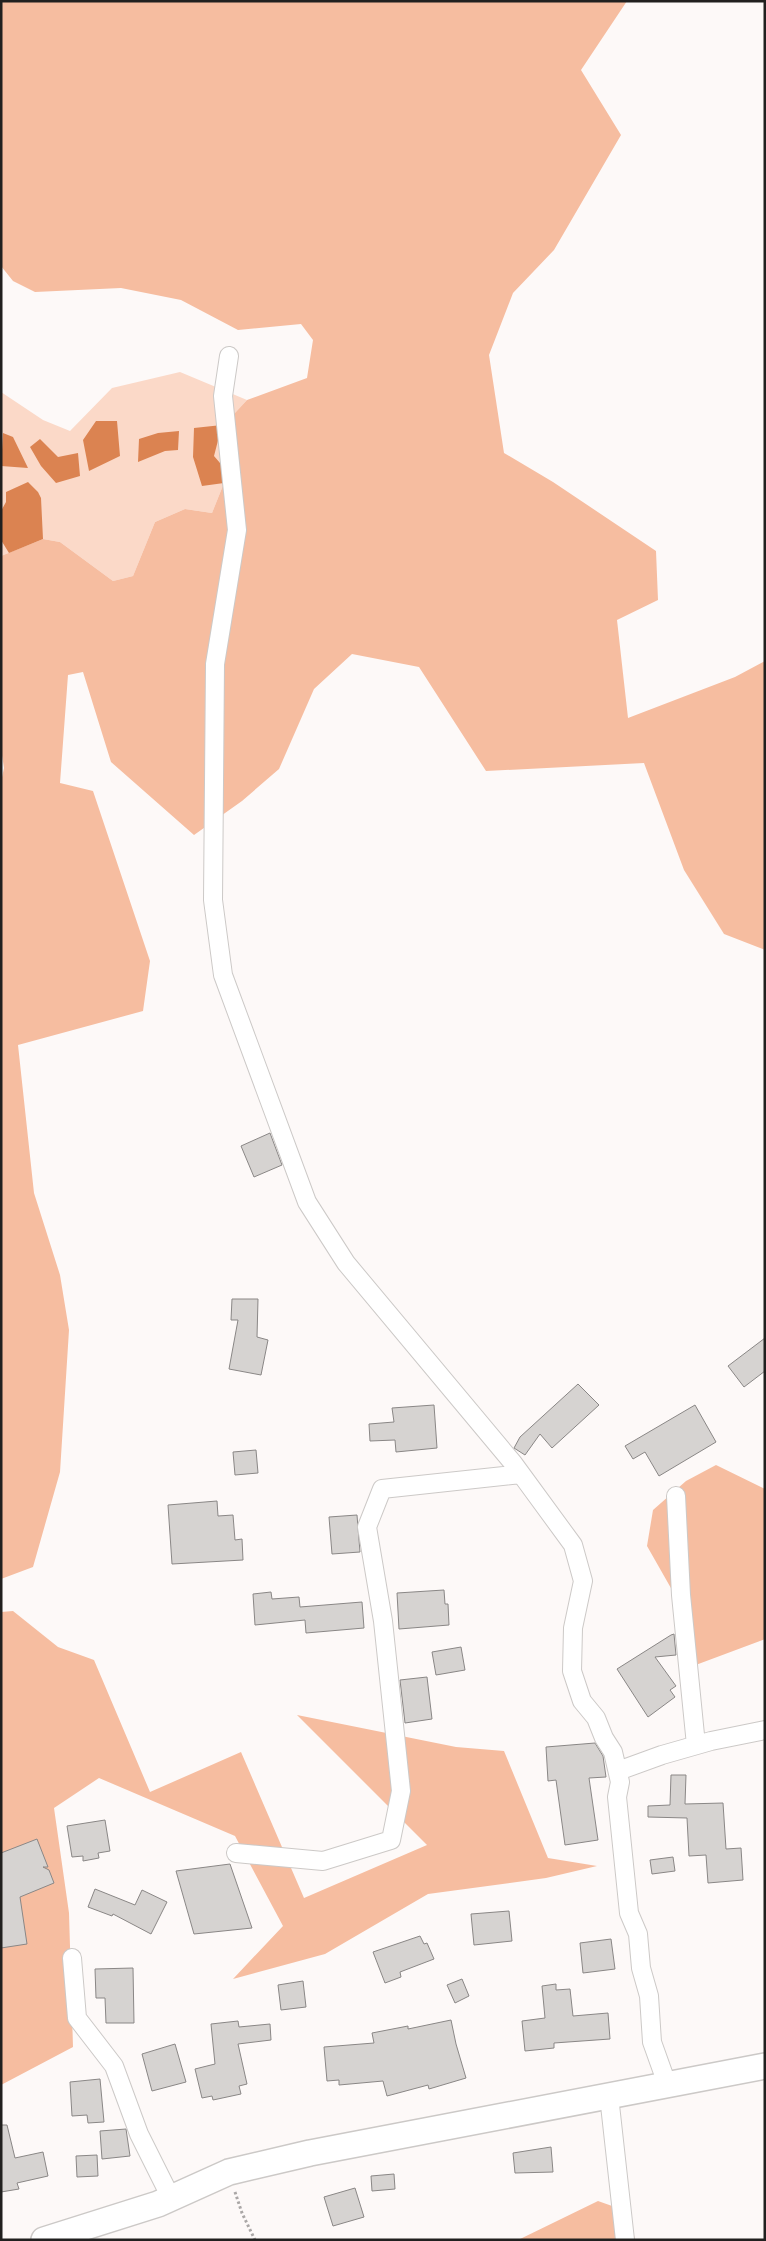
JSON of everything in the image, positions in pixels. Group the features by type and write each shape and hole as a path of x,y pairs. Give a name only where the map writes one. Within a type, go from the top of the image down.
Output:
{"main road":[{"path":"44,2240 172,2198 229,2172 310,2152 765,2066"}],"street":[{"path":"229,356 223,396 237,530 215,664 212,900 223,975 306,1202 346,1263 521,1474 573,1545 583,1581 572,1628 572,1671 582,1701 596,1718 604,1738 613,1752 618,1771 620,1782 617,1797 629,1913 638,1934 641,1968 649,1996 652,2042 667,2084"},
{"path":"236,1853 323,1861 391,1840 401,1791 383,1621 367,1527 382,1489 521,1474"},
{"path":"676,1496 681,1595 696,1746"},
{"path":"618,1771 662,1755 765,1730"},
{"path":"72,1958 77,2018 114,2066 139,2134 172,2198"},
{"path":"609,2096 624,2240"}],"path":[{"path":"229,2172 242,2213 255,2240"}],"shaded area":[{"path":"1,1 627,1 581,70 621,135 554,250 513,293 489,355 504,453 553,482 656,551 658,600 617,620 628,718 735,677 765,661 765,950 724,934 684,870 644,763 486,771 419,667 352,654 314,689 279,769 242,801 194,835 111,762 83,672 68,675 60,783 93,791 150,961 143,1011 18,1045 34,1193 60,1275 69,1330 60,1472 33,1567 1,1579 1,782 4,768 1,749 1,556 43,539 60,542 113,581 133,576 155,522 185,509 212,513 224,483 234,414 247,400 307,378 313,340 301,324 238,330 181,300 121,288 35,292 13,281 1,266"},
{"path":"180,372 247,400 234,414 224,483 212,513 185,509 155,522 133,576 113,581 60,542 43,539 1,556 1,392 43,420 70,431 112,388"},
{"path":"96,421 117,421 120,456 89,471 83,440"},
{"path":"222,425 214,456 226,470 224,483 202,486 193,457 194,428"},
{"path":"179,431 178,450 165,451 138,462 139,439 158,433"},
{"path":"3,433 13,437 28,468 1,466"},
{"path":"40,439 58,457 78,453 80,476 56,483 41,466 30,447"},
{"path":"28,482 41,498 43,539 9,553 1,540 1,511 6,502 6,492"},
{"path":"716,1465 765,1489 765,1639 693,1666 680,1604 647,1546 653,1510 686,1481"},
{"path":"13,1611 58,1647 94,1660 150,1792 241,1752 304,1898 427,1845 297,1715 456,1747 504,1751 548,1858 597,1866 546,1878 428,1894 325,1954 233,1979 283,1926 235,1836 99,1778 54,1808 69,1913 73,2047 1,2085 1,1612"},
{"path":"598,2201 629,2212 635,2240 518,2240"}],"building":[{"path":"270,1133 282,1165 254,1177 241,1146"},
{"path":"232,1299 258,1299 257,1337 268,1340 261,1375 229,1369 238,1320 231,1320"},
{"path":"765,1338 765,1371 744,1387 728,1366"},
{"path":"578,1384 599,1405 552,1448 540,1434 525,1455 514,1448 520,1437"},
{"path":"434,1405 437,1448 396,1452 395,1440 370,1441 369,1424 394,1422 392,1408"},
{"path":"695,1405 716,1442 659,1476 645,1452 633,1459 625,1446"},
{"path":"256,1450 258,1473 235,1475 233,1452"},
{"path":"217,1501 218,1516 233,1515 235,1540 242,1539 243,1560 172,1564 168,1505"},
{"path":"357,1515 360,1552 332,1554 329,1517"},
{"path":"444,1590 445,1604 448,1604 449,1625 399,1629 397,1593"},
{"path":"271,1592 272,1599 299,1597 300,1607 362,1602 364,1628 306,1633 305,1620 255,1625 253,1594"},
{"path":"674,1634 676,1655 655,1657 676,1686 670,1690 675,1697 648,1717 617,1669"},
{"path":"461,1647 465,1670 436,1675 432,1652"},
{"path":"427,1677 432,1719 405,1723 400,1680"},
{"path":"595,1743 603,1756 606,1777 589,1778 598,1840 565,1845 556,1780 548,1781 546,1747"},
{"path":"671,1775 686,1775 685,1804 723,1803 726,1849 741,1848 743,1880 708,1883 706,1855 689,1856 687,1818 648,1817 648,1806 670,1805"},
{"path":"105,1820 110,1851 98,1853 99,1858 83,1861 83,1856 72,1857 67,1826"},
{"path":"37,1839 48,1867 43,1867 49,1870 54,1883 20,1897 27,1944 1,1948 1,1853"},
{"path":"673,1857 675,1871 652,1874 650,1860"},
{"path":"230,1864 252,1928 194,1934 176,1871"},
{"path":"95,1889 135,1905 142,1890 167,1902 151,1934 113,1914 112,1916 88,1907"},
{"path":"509,1911 512,1941 474,1945 471,1914"},
{"path":"420,1936 424,1944 427,1943 434,1959 400,1972 401,1977 385,1983 373,1952"},
{"path":"611,1939 615,1969 583,1973 580,1943"},
{"path":"133,1968 134,2023 106,2023 105,1998 96,1998 95,1969"},
{"path":"462,1979 469,1996 455,2003 447,1985"},
{"path":"303,1981 306,2007 281,2010 278,1985"},
{"path":"556,1984 556,1990 570,1989 573,2016 608,2013 610,2039 554,2043 554,2048 525,2051 522,2021 545,2018 542,1986"},
{"path":"451,2020 466,2078 429,2089 428,2085 387,2096 383,2081 339,2085 339,2080 327,2081 324,2047 374,2043 372,2033 408,2026 408,2029"},
{"path":"238,2021 239,2027 270,2024 271,2040 238,2044 247,2084 239,2086 241,2094 213,2100 212,2096 202,2098 195,2069 215,2064 211,2024"},
{"path":"175,2044 186,2082 152,2091 142,2054"},
{"path":"100,2079 104,2122 88,2123 87,2115 72,2116 70,2082"},
{"path":"1,2125 7,2125 15,2158 43,2152 48,2176 17,2183 19,2189 1,2192"},
{"path":"126,2129 130,2156 102,2159 100,2131"},
{"path":"551,2147 553,2172 515,2173 513,2153"},
{"path":"97,2155 98,2176 77,2177 76,2156"},
{"path":"394,2174 395,2189 372,2191 371,2176"},
{"path":"355,2188 364,2217 333,2226 324,2197"}]}
